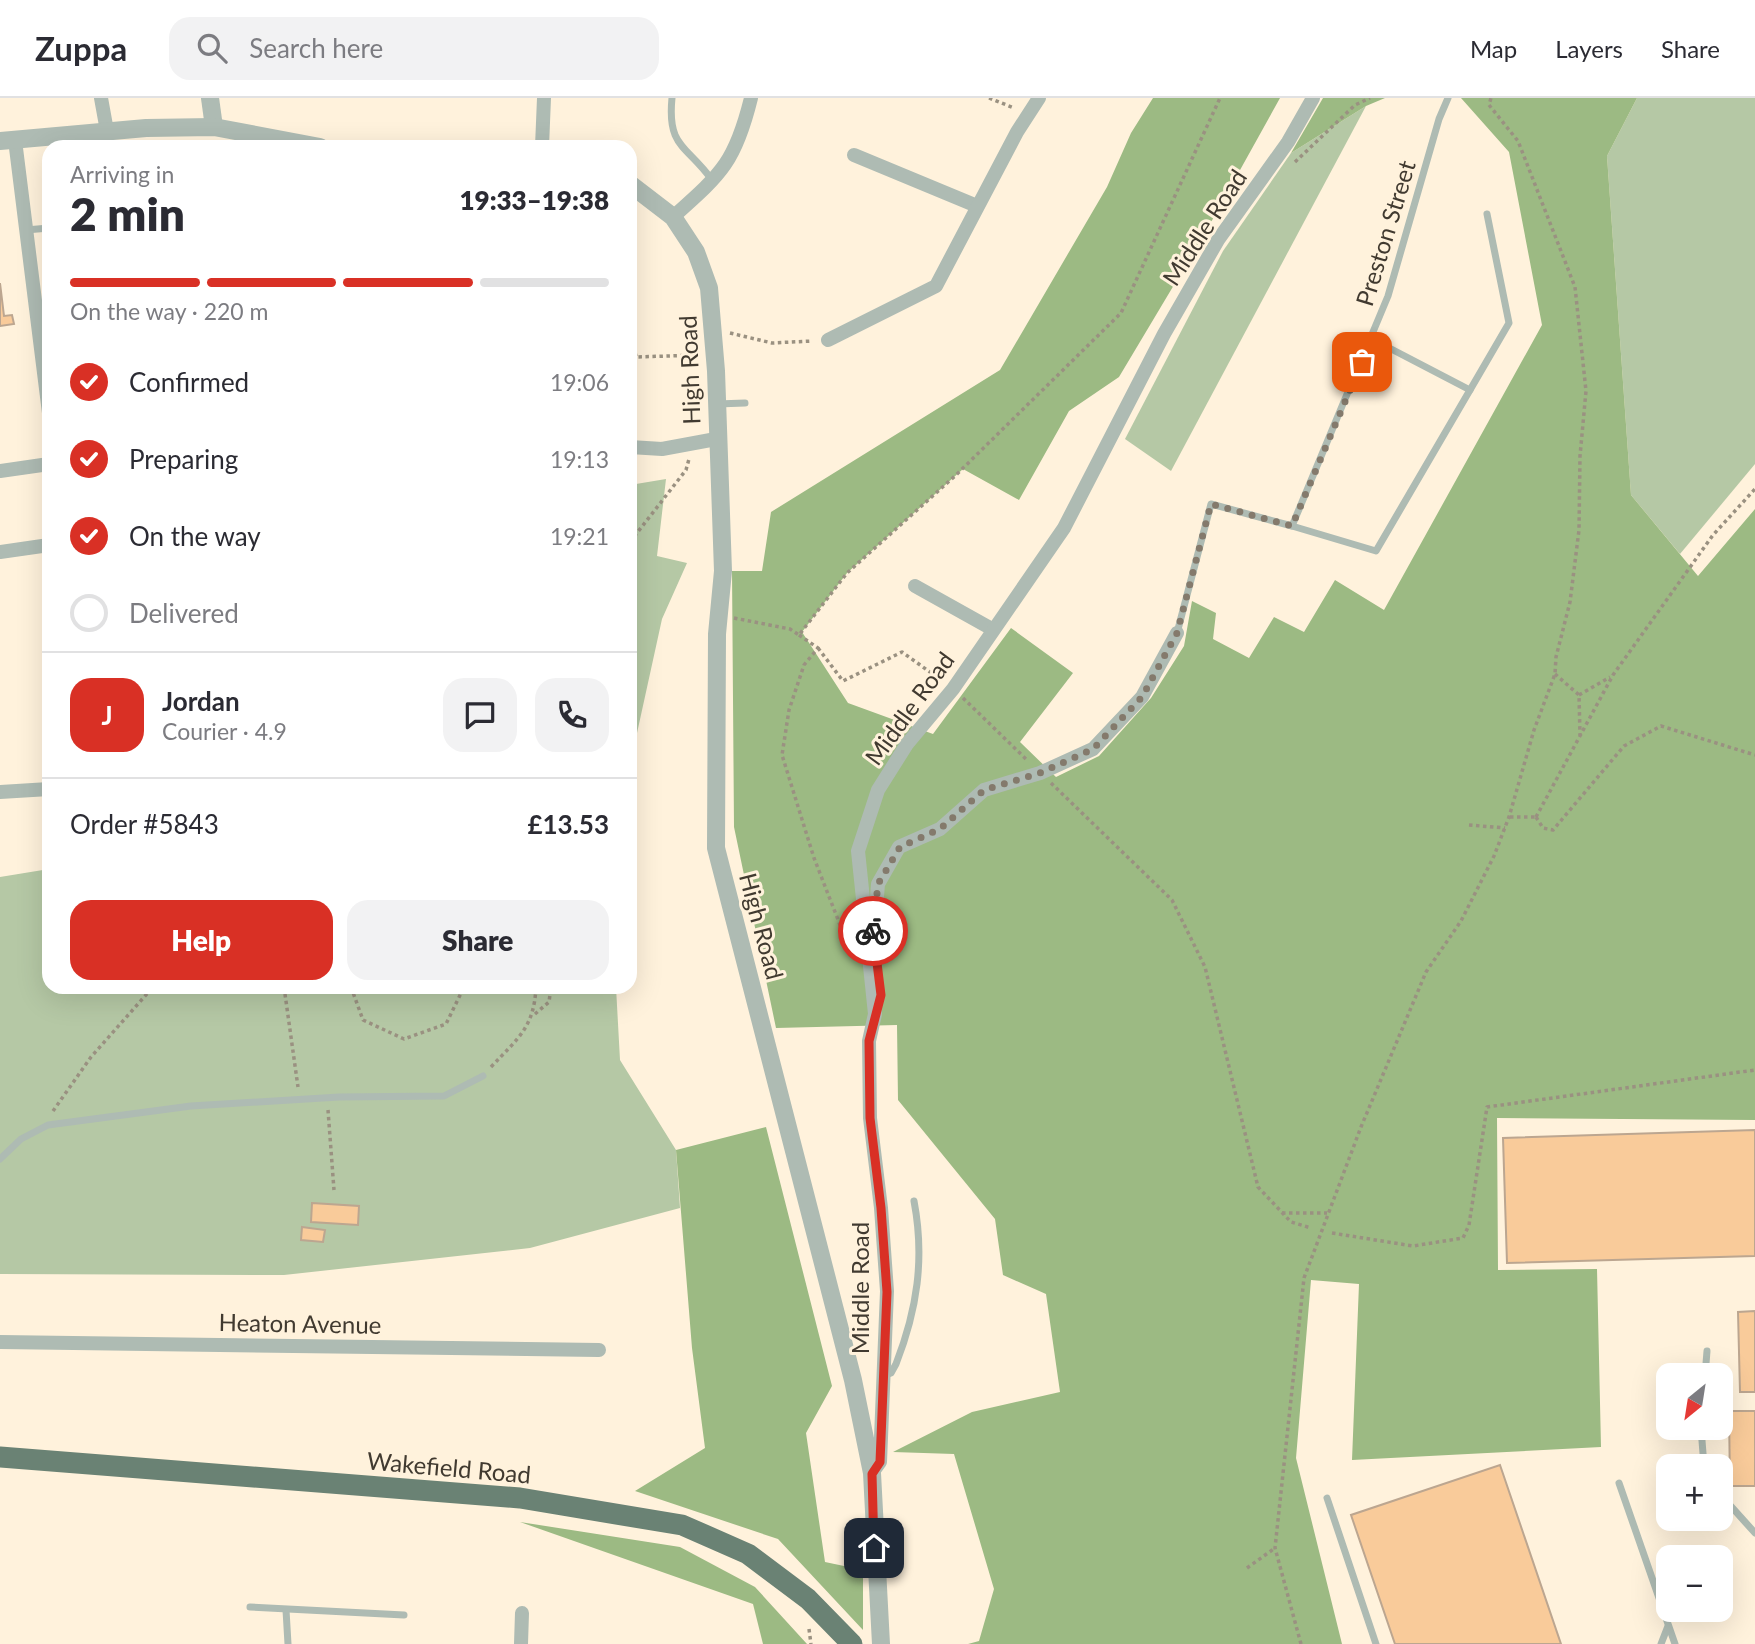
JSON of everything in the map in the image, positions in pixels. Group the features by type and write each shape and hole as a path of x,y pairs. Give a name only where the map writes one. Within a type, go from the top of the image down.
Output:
{"highway":[{"name":"Wakefield Road","path":"0,1457 520,1498 682,1525 748,1554 808,1599 852,1644"}],"street":[{"path":"101,98 107,131"},
{"path":"210,98 214,127"},
{"path":"542,140 544,98"},
{"path":"673,217 728,164 743,131 751,98"},
{"path":"828,340 936,286 977,205 1028,114 1040,98"},
{"name":"Middle Road","path":"872,1474 880,1462 887,1292 881,1208 870,1118 869,1041 875,1014 859,851 878,790 907,744 953,689 1064,528 1164,334 1205,264 1288,142 1313,98"},
{"path":"42,317 7,141 107,131 214,127 274,140"},
{"path":"854,156 977,205"},
{"name":"High Road","path":"637,189 673,217 696,252 709,288 715,355 716,439 723,571 717,634 716,848 838,1314 872,1474 881,1644"},
{"path":"637,447 662,449 716,439"},
{"path":"0,471 42,465"},
{"path":"0,552 42,546"},
{"path":"915,586 992,629"},
{"path":"875,1014 881,995 873,929 878,884 900,847 940,829 984,790 1040,773 1093,749 1142,697 1177,633"},
{"path":"0,792 42,789"},
{"name":"Heaton Avenue","path":"0,1342 599,1350"},
{"path":"521,1644 522,1613"}],"lane":[{"path":"672,98 670,122 676,141 713,181"},
{"name":"Preston Street","path":"1292,526 1388,296 1438,119 1448,98"},
{"path":"1177,633 1211,504 1376,551 1509,323 1487,214"},
{"path":"26,230 42,229"},
{"path":"1371,339 1470,390"},
{"path":"716,404 744,403"},
{"path":"0,1159 21,1139 48,1125 191,1106 327,1098 444,1096 483,1076"},
{"path":"882,1376 891,1373 896,1364 917,1301 921,1254 914,1201"},
{"path":"1706,1363 1707,1351"},
{"path":"1619,1483 1675,1644"},
{"path":"1326,1498 1376,1644"},
{"path":"1733,1508 1755,1533"},
{"path":"250,1606 404,1615"},
{"path":"286,1610 288,1644"},
{"path":"1661,1644 1668,1625"}],"path":[{"path":"989,98 1028,114"},
{"path":"799,635 847,573 956,475 1121,313 1220,98"},
{"path":"1292,166 1356,105 1370,98"},
{"path":"1301,1644 1275,1548 1304,1278 1327,1213 1426,972 1461,921 1509,817 1534,730 1555,674 1556,657 1570,602 1579,530 1580,456 1586,391 1575,287 1518,141 1489,105 1491,98"},
{"path":"713,329 772,343 828,340"},
{"path":"637,357 715,355"},
{"path":"637,533 687,470 693,443"},
{"path":"1536,817 1613,675 1713,536 1755,489"},
{"path":"717,634 729,617 790,629 818,648 804,665 800,676 789,710 782,755 814,858 855,962"},
{"path":"1555,674 1579,695 1580,735"},
{"path":"1579,695 1613,675"},
{"path":"1536,817 1543,828 1553,830 1624,747 1661,726 1755,755"},
{"path":"1040,773 1172,900 1205,967 1258,1187 1291,1222 1311,1228"},
{"path":"1509,817 1536,817"},
{"path":"1469,825 1504,828"},
{"path":"39,1129 91,1057 147,994"},
{"path":"285,994 300,1100"},
{"path":"354,994 363,1020 404,1039 446,1024 461,994"},
{"path":"535,1014 536,994"},
{"path":"483,1076 517,1039 535,1014 549,1002 550,994"},
{"path":"1332,1233 1413,1246 1463,1238 1469,1225 1487,1107 1755,1070"},
{"path":"327,1098 334,1190"},
{"path":"1282,1213 1327,1213"},
{"path":"1247,1568 1275,1548"},
{"path":"801,1620 816,1637"}],"green space":[{"path":"1153,98 1280,98 1205,233 1119,377 1069,411 1019,500 963,469 847,573 802,632 848,703 933,734 1011,628 1073,673 1020,742 1056,777 1099,756 1151,698 1184,646 1192,601 1216,613 1213,639 1249,658 1274,617 1304,632 1335,580 1384,610 1542,325 1509,152 1461,98 1637,98 1607,156 1631,495 1698,576 1755,509 1755,1120 1497,1118 1498,1270 1597,1269 1601,1447 1352,1460 1359,1284 1311,1280 1296,1458 1342,1644 968,1644 979,1641 994,1589 954,1454 893,1452 972,1412 1060,1392 1046,1294 1003,1275 995,1219 898,1100 897,1025 776,1028 734,827 732,571 762,571 771,512 1000,370 1107,187 1131,133"},
{"path":"1323,98 1385,98 1366,106 1291,153"},
{"path":"1637,98 1755,98 1755,464 1680,554 1631,495 1607,156"},
{"path":"1366,106 1171,471 1125,439 1223,251 1291,153"},
{"path":"666,479 657,556 687,563 662,619 637,733 637,484"},
{"path":"42,870 42,994 616,994 620,1060 676,1150 680,1208 530,1248 284,1275 0,1274 0,877"},
{"path":"766,1127 832,1386 806,1433 825,1562 863,1570 863,1630 778,1539 635,1491 705,1448 692,1348 676,1150"},
{"path":"520,1522 680,1547 755,1587 807,1644 763,1644 753,1604"}],"building":[{"path":"0,283 4,316 12,315 14,324 0,326"},
{"path":"1755,1130 1755,1256 1507,1263 1503,1138"},
{"path":"312,1203 359,1206 358,1225 311,1222"},
{"path":"302,1227 325,1230 323,1242 301,1240"},
{"path":"1755,1311 1755,1392 1740,1392 1738,1312"},
{"path":"1733,1411 1755,1411 1755,1486 1733,1486 1733,1454 1730,1454 1729,1440 1733,1440"},
{"path":"1500,1465 1561,1644 1395,1644 1351,1515"}],"way so far":[{"path":"873,931 878,884 900,847 940,829 984,790 1040,773 1093,749 1142,697 1177,633 1211,504 1292,526 1362,362"}],"route":[{"path":"873,931 881,995 869,1041 870,1118 881,1208 887,1292 880,1462 872,1474 874,1548"}]}
